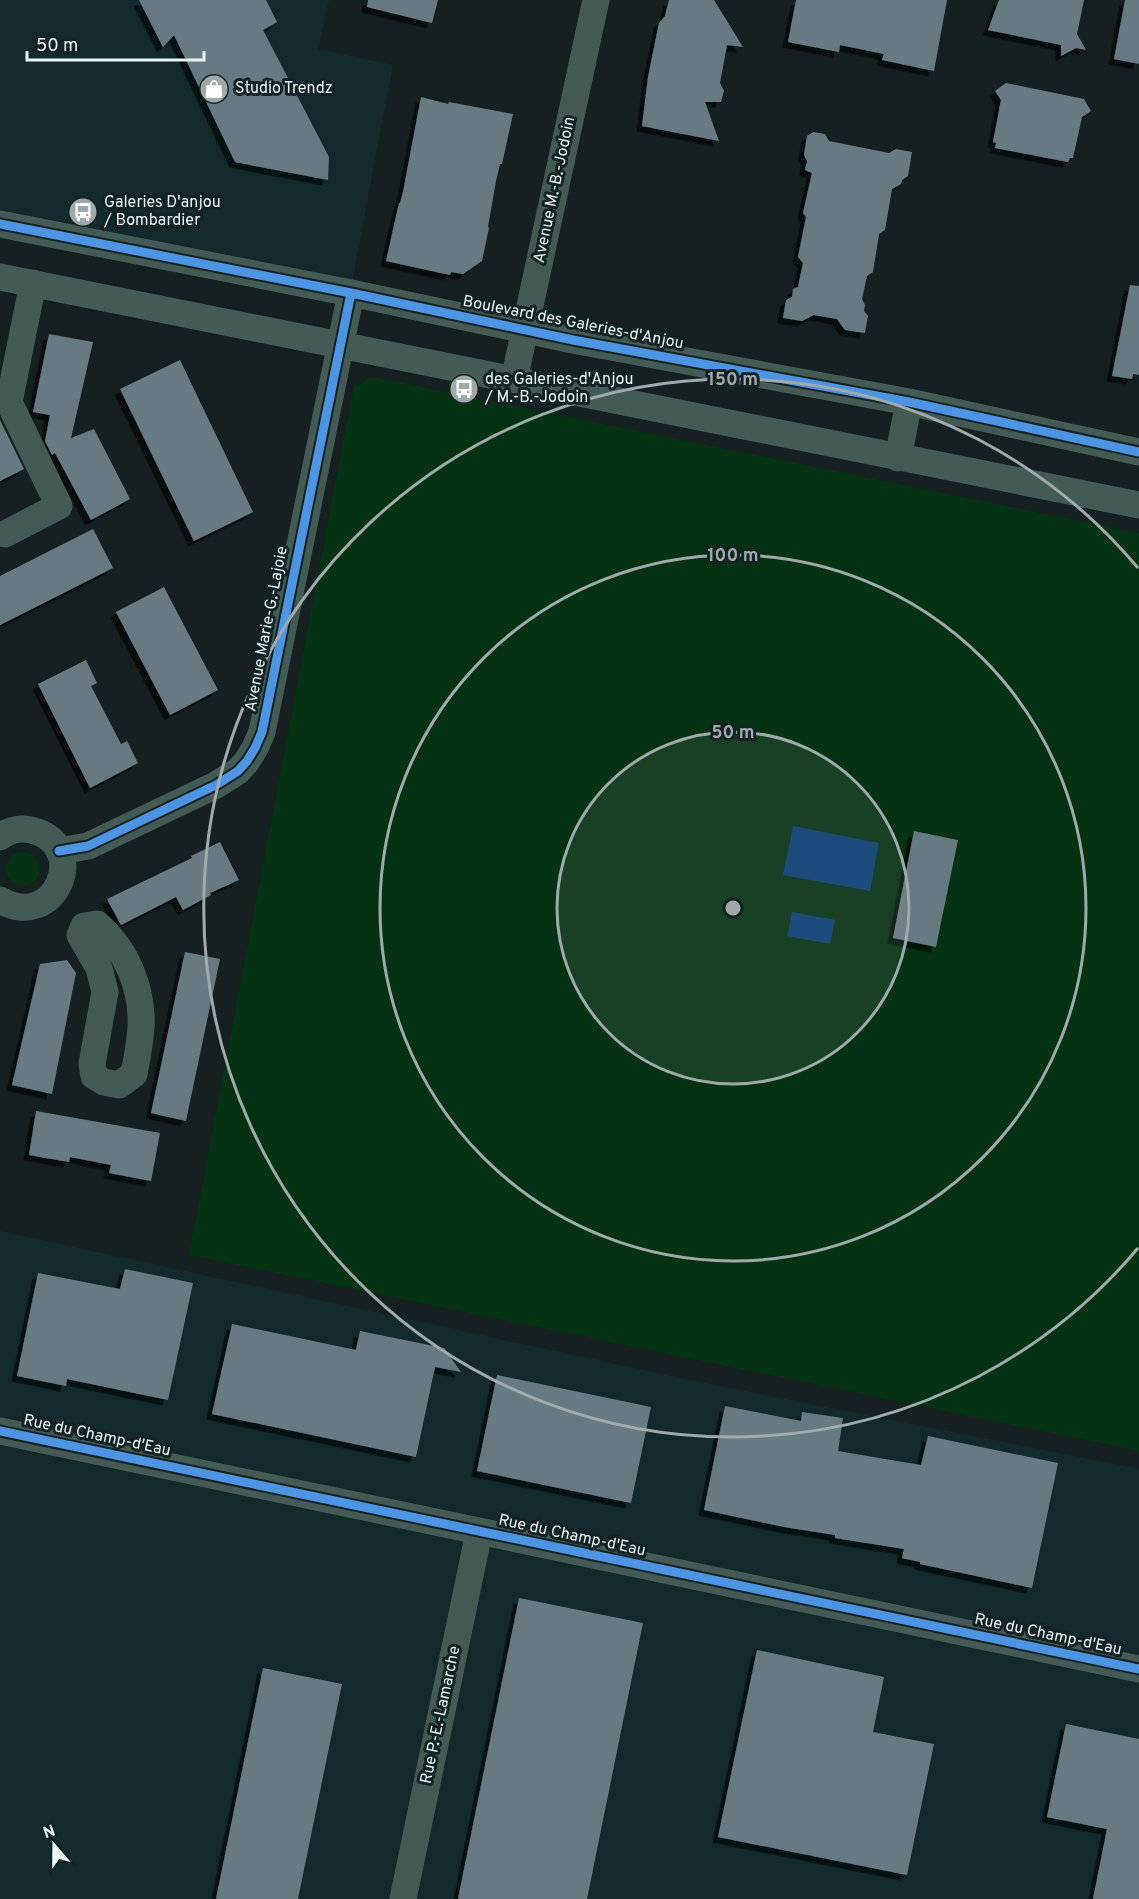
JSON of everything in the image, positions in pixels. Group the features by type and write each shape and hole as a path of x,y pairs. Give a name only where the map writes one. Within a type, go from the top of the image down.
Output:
{"street":[{"name":"Avenue M.-B.-Jodoin","path":"514,380 596,0"},
{"name":"Boulevard des Galeries-d'Anjou","path":"0,224 351,293 573,340 909,402 1139,452"},
{"path":"0,277 1139,505"},
{"path":"5,534 59,506 9,402 33,284"},
{"name":"Avenue Marie-G.-Lajoie","path":"59,851 88,846 216,785 238,771 255,748 262,732 351,293"},
{"path":"898,458 909,402"},
{"path":"0,837 16,829 29,829 42,833 59,851 63,870 61,880 51,896 42,903 20,908 0,900"},
{"path":"51,896 84,926"},
{"path":"97,924 108,934 134,977 140,1003 141,1028 134,1074 119,1085 104,1082 94,1076 92,1065 105,992 99,968 80,935 84,926 97,924"},
{"name":"Rue du Champ-d'Eau","path":"0,1431 1139,1669"},
{"name":"Rue P.-E.-Lamarche","path":"403,1899 479,1532"}],"shaded area":[{"path":"0,0 329,0 318,49 393,65 351,293 0,224"},
{"path":"0,1231 690,1380 1139,1469 1139,1899 0,1899"}],"green space":[{"path":"373,377 1139,533 1139,1451 189,1255 354,385 359,385 367,378"},
{"path":"23,852 35,857 40,869 35,881 23,886 11,881 6,869 11,857"}],"water":[{"path":"793,826 879,843 870,891 783,875"},
{"path":"792,912 835,920 830,944 787,936"}],"building":[{"path":"139,0 266,0 277,22 263,30 329,157 328,180 235,162 174,35 163,47"},
{"path":"368,0 438,0 432,23 367,7"},
{"path":"669,0 714,0 743,47 727,45 720,83 724,91 721,102 705,102 719,141 642,126 648,77 659,23 665,16"},
{"path":"796,0 947,0 934,71 882,60 884,54 840,45 839,52 788,42"},
{"path":"999,0 1084,0 1077,34 1086,50 1076,48 1061,56 1061,45 988,30"},
{"path":"1125,0 1139,0 1139,64 1114,59"},
{"path":"1006,83 1084,99 1091,111 1082,117 1073,158 1070,158 1068,162 995,148 996,143 993,142 1001,100 995,91"},
{"path":"421,97 448,104 449,102 513,114 496,181 482,261 463,274 451,272 450,275 386,261 403,192"},
{"path":"813,132 825,134 829,141 889,153 896,149 912,152 908,176 892,189 885,230 879,234 873,272 867,276 862,299 865,305 864,311 868,316 865,333 845,330 837,319 814,315 802,321 783,318 786,300 792,297 793,289 798,287 803,263 798,257 806,217 803,213 812,173 805,170 807,161 804,155 807,136"},
{"path":"1130,285 1139,286 1139,375 1133,374 1132,379 1112,376"},
{"path":"49,334 93,342 71,438 94,429 130,499 91,520 55,453 52,455 45,441 50,415 33,412"},
{"path":"180,360 253,512 194,541 120,389"},
{"path":"0,420 24,469 0,481"},
{"path":"93,529 113,568 0,625 0,576"},
{"path":"164,587 218,690 170,715 116,612"},
{"path":"86,660 97,683 91,686 121,744 127,741 138,763 90,788 38,684"},
{"path":"914,831 958,840 936,947 893,938"},
{"path":"220,842 239,880 210,893 211,895 183,910 176,897 121,925 107,899"},
{"path":"185,952 220,959 186,1121 151,1113"},
{"path":"67,960 76,973 52,1094 12,1085 40,964"},
{"path":"36,1111 160,1133 151,1181 109,1173 111,1165 70,1157 69,1162 29,1155"},
{"path":"125,1269 193,1283 168,1400 67,1379 66,1386 17,1376 38,1273 120,1289"},
{"path":"232,1324 356,1350 360,1331 444,1348 461,1372 435,1367 416,1457 212,1414"},
{"path":"497,1375 651,1407 631,1503 477,1471"},
{"path":"725,1406 801,1421 802,1412 843,1418 838,1451 921,1465 928,1436 1058,1463 1032,1588 920,1564 920,1562 902,1558 904,1549 835,1538 835,1535 704,1510"},
{"path":"519,1598 643,1623 587,1899 458,1899"},
{"path":"757,1650 884,1677 873,1732 934,1744 907,1875 718,1837"},
{"path":"263,1668 342,1684 298,1899 216,1899"},
{"path":"1066,1724 1139,1739 1139,1899 1093,1899 1107,1829 1047,1817"}],"cycle path":[{"path":"0,224 351,293 573,340 909,402 1139,452"},
{"path":"59,851 88,846 216,785 238,771 255,748 262,732 351,293"},
{"path":"0,1431 1139,1669"}],"place":[{"name":"Studio Trendz","path":"214,89"},
{"name":"Galeries D'anjou / Bombardier","path":"83,212"},
{"name":"des Galeries-d'Anjou / M.-B.-Jodoin","path":"464,389"}]}
